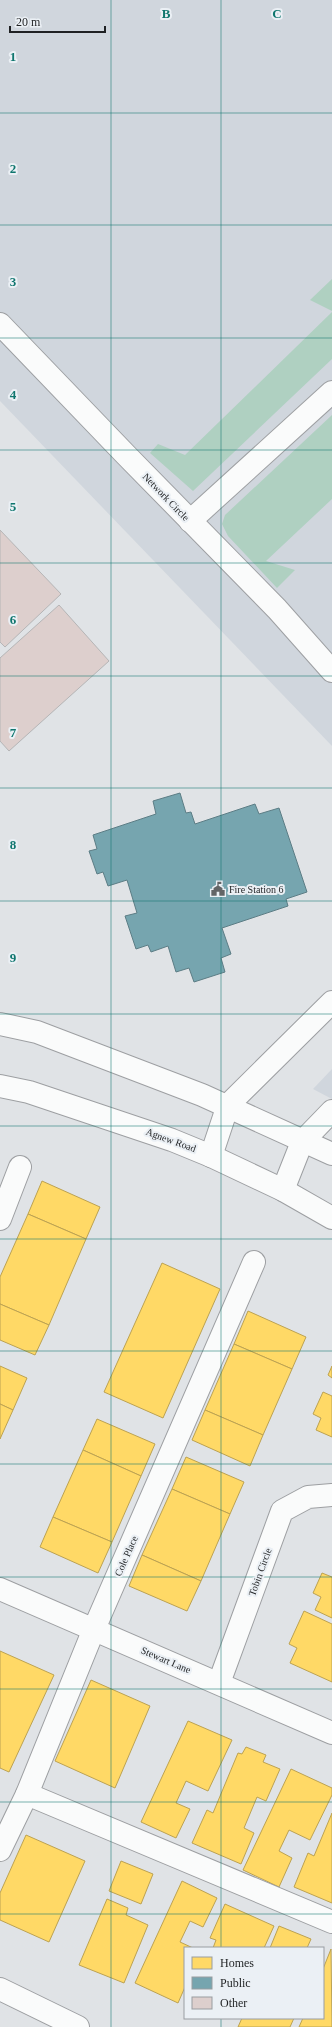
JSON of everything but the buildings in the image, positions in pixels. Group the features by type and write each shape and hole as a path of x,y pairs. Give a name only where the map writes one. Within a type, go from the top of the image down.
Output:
{"main road":[{"name":"Network Circle","path":"0,324 277,609 332,671"},
{"path":"190,521 332,392"},
{"path":"211,1156 228,1105 332,1002"},
{"path":"0,1024 38,1032 228,1105 302,1142 332,1154"},
{"name":"Agnew Road","path":"0,1086 29,1092 172,1140 211,1156 283,1190 332,1218"},
{"path":"283,1190 302,1142 332,1111"},
{"path":"0,1219 20,1168"},
{"name":"Cole Place","path":"0,1850 26,1794 94,1629 254,1262"},
{"name":"Tobin Circle","path":"219,1683 282,1512 308,1497 332,1495"},
{"name":"Stewart Lane","path":"0,1589 332,1733"},
{"path":"26,1794 332,1922"},
{"path":"0,1989 78,2027"}],"shaded area":[{"path":"0,0 332,0 332,746 0,401"},
{"path":"332,1069 332,1099 313,1089"}],"green space":[{"path":"332,279 332,311 310,300"},
{"path":"332,312 332,359 193,491 150,453 158,444 185,455"},
{"path":"332,415 332,499 266,561 295,570 277,588 228,536 222,524 225,515"}],"place":[{"name":"Fire Station 6","path":"218,889"}]}
